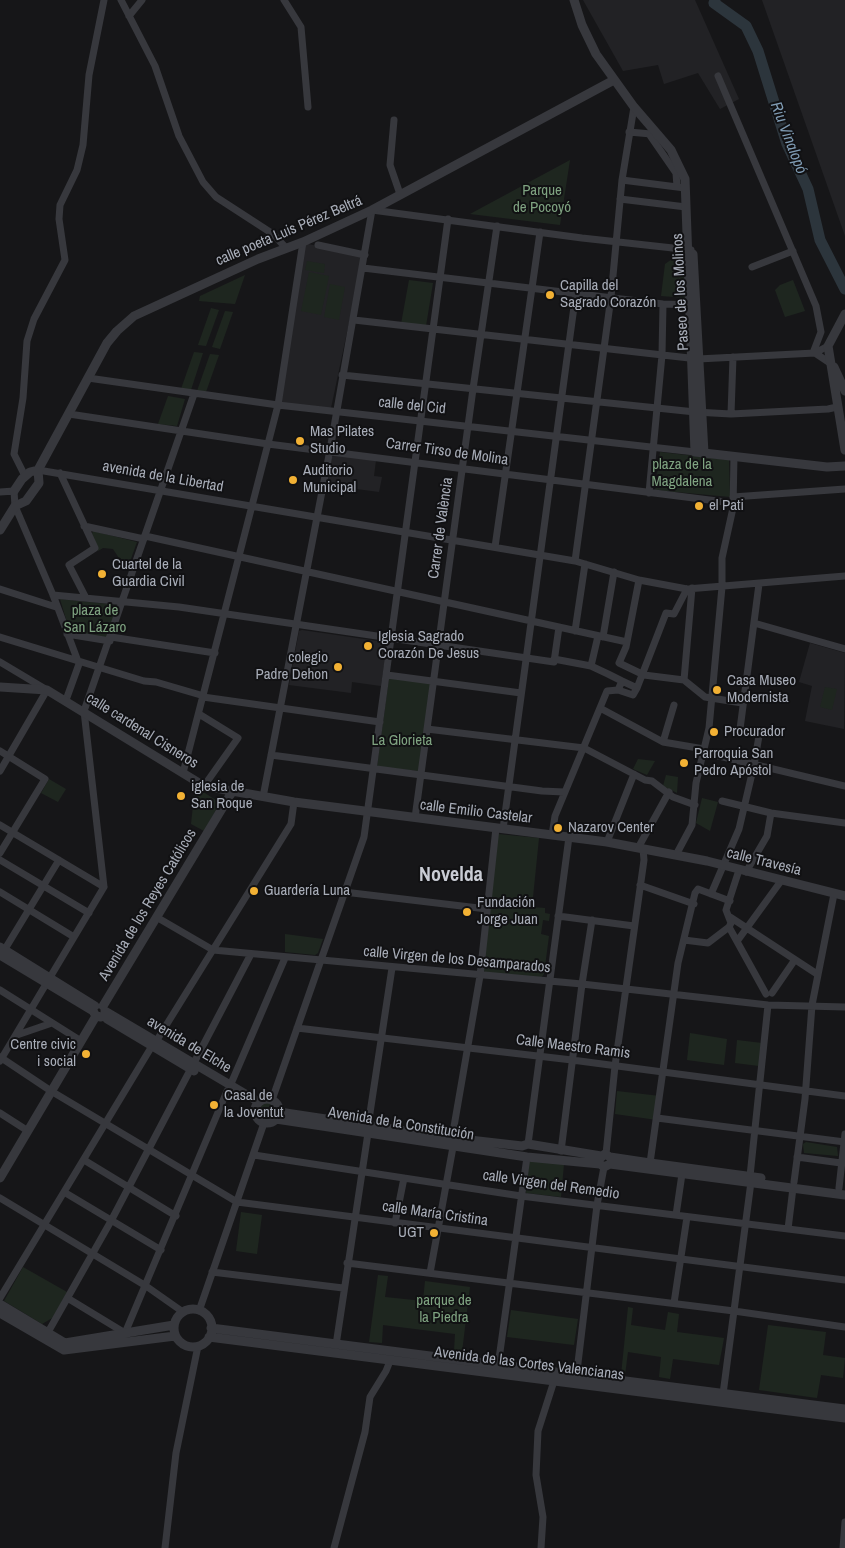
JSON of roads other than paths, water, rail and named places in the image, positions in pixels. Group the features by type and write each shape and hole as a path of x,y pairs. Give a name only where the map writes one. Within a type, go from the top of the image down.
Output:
{"street":[{"path":"25,476 14,454 23,398 27,341 34,319 65,260 59,218 60,204 77,170 83,145 89,75 104,0"},
{"path":"121,0 155,66 179,136 203,182 216,197 273,234 286,248"},
{"path":"129,16 142,0"},
{"path":"284,0 301,27 308,107"},
{"name":"Paseo de los Molinos","path":"574,0 585,32 614,80 678,161 685,179 681,187 686,207 690,250 699,453"},
{"path":"718,76 816,306 820,332 814,353"},
{"name":"calle poeta Luis Pérez Beltrá","path":"0,530 15,506 26,501 39,483 38,470 107,343 134,316 372,210 614,80"},
{"path":"575,561 611,297 622,180 634,107"},
{"path":"394,120 390,165 400,194"},
{"path":"629,132 660,137"},
{"path":"622,180 681,187 676,173 649,134"},
{"name":"Paseo de los Molinos","path":"660,137 678,153 689,173 690,250"},
{"path":"620,199 686,207"},
{"path":"263,797 330,450 372,210 690,250"},
{"path":"272,1100 364,837 366,811 374,769 421,421 438,277 448,219"},
{"name":"Carrer de València","path":"415,818 497,226"},
{"path":"495,547 530,287 540,232"},
{"path":"183,773 278,405 303,242"},
{"path":"318,245 365,255"},
{"path":"752,267 793,251"},
{"path":"363,268 576,292 663,304 693,305"},
{"path":"430,1274 480,976 487,909 500,828 509,786 576,292"},
{"path":"649,493 662,355 663,304"},
{"path":"845,314 830,343 830,364 845,417"},
{"path":"354,320 694,359 814,353 830,343"},
{"path":"830,343 835,368 845,392"},
{"path":"814,353 830,364"},
{"path":"731,414 733,357"},
{"path":"342,375 731,414 828,409 841,405"},
{"name":"calle del Cid","path":"88,378 336,412 827,467 845,466"},
{"path":"1,1059 104,887 84,711 194,394"},
{"path":"841,405 845,450"},
{"name":"Carrer Tirso de Molina","path":"69,414 268,444 330,450 649,493 733,500 845,489"},
{"path":"676,855 692,825 695,805 694,795 712,697 722,587 722,558 733,500 734,456"},
{"path":"38,470 25,476 14,491 15,506 53,595 79,664 66,700"},
{"name":"avenida de la Libertad","path":"38,470 575,561 638,580 689,588 722,587 845,576"},
{"path":"60,473 95,548 69,565 86,598"},
{"path":"0,492 14,491"},
{"path":"84,526 307,571 627,642"},
{"path":"575,631 585,564"},
{"path":"591,666 601,636 614,572"},
{"path":"638,580 627,642 619,664 644,675 684,680 705,697 742,703"},
{"path":"711,894 739,829 759,736 740,729 759,584"},
{"path":"674,614 689,588"},
{"path":"684,680 689,616 689,588"},
{"path":"0,589 56,607"},
{"path":"53,595 123,601 224,614 438,646 554,660 591,666 637,688"},
{"path":"552,835 554,816 607,691 618,690 633,695 644,675 666,613 689,616"},
{"path":"754,623 845,649"},
{"path":"554,660 560,627"},
{"path":"67,634 215,653"},
{"path":"0,637 203,697 380,722"},
{"path":"0,662 47,690"},
{"path":"386,675 521,693"},
{"path":"618,690 622,681"},
{"path":"0,686 47,690"},
{"path":"0,771 47,690"},
{"name":"calle cardenal Cisneros","path":"47,690 204,786 294,802"},
{"path":"663,742 674,705"},
{"path":"600,708 663,742 703,750 754,765 845,786"},
{"path":"199,714 238,738 204,786"},
{"path":"427,729 584,748 634,774 652,781 669,792 673,797 695,805"},
{"path":"0,751 45,778 0,853"},
{"path":"271,755 564,792"},
{"path":"606,842 634,774"},
{"name":"Avenida de los Reyes Católicos","path":"0,1178 232,792"},
{"path":"541,1548 543,1507 536,1475 536,1449 540,1420 554,1381 572,1380 576,1375 597,1205 605,1160 625,990 644,860 640,849 669,792"},
{"path":"722,801 771,813 845,823"},
{"path":"0,1298 154,1043 291,824 294,802"},
{"name":"calle Emilio Castelar","path":"294,802 606,842 660,853"},
{"path":"684,940 708,943 729,927 731,923 730,917 726,910 743,871 767,836 771,813"},
{"path":"0,825 104,887"},
{"path":"498,1366 569,837"},
{"path":"644,860 651,855 660,853"},
{"name":"calle Travesía","path":"660,853 676,855 845,896"},
{"path":"0,860 89,913"},
{"path":"1,953 59,860"},
{"path":"738,940 781,881"},
{"path":"640,885 694,904"},
{"path":"650,1163 673,995 684,940 698,889 730,900"},
{"path":"0,892 74,937"},
{"path":"344,892 487,909"},
{"path":"788,1229 806,1091 812,1005 834,894"},
{"path":"558,916 634,926"},
{"path":"730,917 794,961 817,974"},
{"name":"calle Virgen de los Desamparados","path":"158,918 213,950 392,968 582,984 769,1004 845,1008"},
{"path":"561,1150 592,920"},
{"path":"723,1394 740,1267 769,1004 769,993 729,927"},
{"name":"avenida de Elche","path":"1,953 257,1105"},
{"path":"48,1334 129,1188 148,1148 251,954"},
{"path":"125,1333 285,958"},
{"path":"769,1004 769,993 794,961"},
{"path":"336,1344 392,968"},
{"path":"0,990 81,1041"},
{"path":"17,1035 52,1023"},
{"name":"Calle Maestro Ramis","path":"297,1028 572,1060 845,1096"},
{"name":"calle María Cristina","path":"1,1059 237,1202 845,1280"},
{"path":"199,1311 264,1123 277,1115 277,1105 272,1100 265,1099 257,1105 256,1117 264,1123"},
{"path":"0,1113 28,1130"},
{"name":"Avenida de la Constitución","path":"277,1115 453,1142 605,1160 650,1163 750,1179 843,1190"},
{"path":"657,1118 844,1142"},
{"path":"843,1190 842,1164 845,1134"},
{"name":"Avenida de la Constitución","path":"527,1151 561,1150 682,1174 750,1179"},
{"name":"calle Virgen del Remedio","path":"254,1154 521,1196 845,1236"},
{"path":"797,1157 842,1164"},
{"path":"84,1160 176,1216"},
{"path":"676,1215 682,1174"},
{"path":"395,1223 404,1178"},
{"path":"64,1192 161,1250"},
{"path":"0,1198 146,1286 183,1312 199,1311 208,1318 210,1332 198,1346 179,1437 165,1548"},
{"path":"674,1303 687,1216"},
{"path":"347,1263 674,1303 845,1327"},
{"path":"212,1272 343,1288"},
{"path":"69,1299 125,1333"},
{"path":"0,1304 60,1341 71,1343 174,1325"},
{"path":"183,1312 174,1325 175,1336 182,1344 198,1346"},
{"path":"0,1313 64,1350 175,1336"},
{"name":"Avenida de las Cortes Valencianas","path":"210,1332 336,1344 498,1366 845,1408"},
{"name":"Avenida de las Cortes Valencianas","path":"210,1332 390,1361 845,1418"},
{"path":"334,1548 365,1432 370,1397 390,1361"},
{"path":"843,1548 845,1522"}],"waterway":[{"name":"Riu Vinalopó","path":"715,0 714,3 746,26 758,51 787,144 808,189 820,240 845,289"}],"place":[{"name":"Capilla del Sagrado Corazón","path":"550,295"},
{"name":"Mas Pilates Studio","path":"300,441"},
{"name":"Auditorio Municipal","path":"293,480"},
{"name":"el Pati","path":"699,506"},
{"name":"Cuartel de la Guardia Civil","path":"102,574"},
{"name":"Iglesia Sagrado Corazón De Jesus","path":"368,646"},
{"name":"colegio Padre Dehon","path":"338,667"},
{"name":"Casa Museo Modernista","path":"717,690"},
{"name":"Procurador","path":"714,732"},
{"name":"Parroquia San Pedro Apóstol","path":"684,763"},
{"name":"iglesia de San Roque","path":"181,796"},
{"name":"Nazarov Center","path":"558,828"},
{"name":"Guardería Luna","path":"254,891"},
{"name":"Fundación Jorge Juan","path":"467,912"},
{"name":"Centre civic i social","path":"86,1054"},
{"name":"Casal de la Joventut","path":"214,1105"},
{"name":"UGT","path":"434,1233"}],"district":[{"name":"Novelda","path":"451,876"}],"park label":[{"name":"Parque de Pocoyó","path":"542,200"},
{"name":"plaza de la Magdalena","path":"682,474"},
{"name":"plaza de San Lázaro","path":"95,620"},
{"name":"La Glorieta","path":"402,741"},
{"name":"parque de la Piedra","path":"444,1310"}]}
